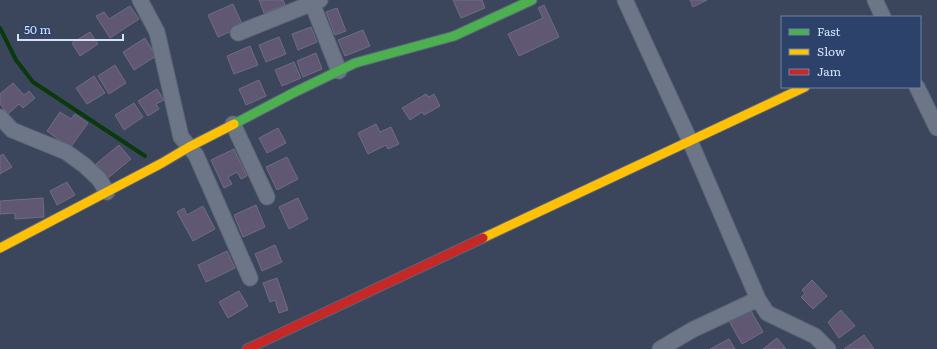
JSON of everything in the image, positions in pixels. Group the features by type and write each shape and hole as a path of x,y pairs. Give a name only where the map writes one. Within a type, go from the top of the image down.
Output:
{"street":[{"path":"140,0 157,32 181,137 196,155 250,278"},
{"path":"0,248 233,124 355,63 454,36 532,0"},
{"path":"625,0 690,141 758,298 767,314 815,336 828,349"},
{"path":"875,0 883,16"},
{"path":"238,33 316,2 339,71"},
{"path":"247,349 803,88"},
{"path":"917,88 937,128"},
{"path":"0,117 12,130 66,152 84,165 99,179 107,192"},
{"path":"233,124 267,197"},
{"path":"660,349 692,330 758,298"}],"building":[{"path":"259,0 283,0 285,5 264,13"},
{"path":"453,0 482,0 485,8 461,18"},
{"path":"690,0 707,0 693,7"},
{"path":"233,4 243,26 218,37 208,15"},
{"path":"544,5 559,37 519,56 508,34 543,18 538,8"},
{"path":"130,6 139,19 110,38 96,16 104,12 109,19"},
{"path":"337,8 346,31 335,35 326,12"},
{"path":"311,27 317,42 298,50 292,34"},
{"path":"363,30 370,46 345,56 338,40"},
{"path":"90,32 98,44 80,56 72,43"},
{"path":"279,37 286,54 266,62 259,45"},
{"path":"145,38 156,56 134,70 123,52"},
{"path":"250,46 258,65 234,74 227,56"},
{"path":"316,53 322,69 303,77 297,61"},
{"path":"294,62 301,78 282,86 275,70"},
{"path":"115,65 126,83 109,94 98,76"},
{"path":"94,76 105,93 87,104 76,88"},
{"path":"259,80 266,96 246,105 239,89"},
{"path":"13,83 24,95 29,91 35,98 23,108 19,104 8,114 0,104 0,94"},
{"path":"157,89 164,100 156,104 159,109 148,116 138,101"},
{"path":"426,94 429,97 434,94 440,106 424,115 422,112 410,120 402,108"},
{"path":"134,103 143,117 124,130 115,115"},
{"path":"60,112 71,119 75,114 88,123 70,148 47,131"},
{"path":"376,124 380,132 391,127 399,144 388,149 386,145 368,154 358,133"},
{"path":"278,128 286,143 267,153 259,138"},
{"path":"119,145 131,159 108,178 96,164"},
{"path":"234,149 247,176 241,179 237,172 228,177 232,184 224,188 211,160"},
{"path":"3,154 12,167 0,174 0,156"},
{"path":"287,157 298,179 277,190 266,167"},
{"path":"67,182 75,195 57,205 50,191"},
{"path":"43,198 44,217 15,219 15,213 0,214 0,201"},
{"path":"298,198 308,219 289,229 279,207"},
{"path":"256,205 265,227 243,237 234,215"},
{"path":"203,206 215,229 193,241 177,212 184,208 187,215"},
{"path":"275,245 282,262 262,271 255,254"},
{"path":"227,251 235,268 206,282 198,265"},
{"path":"277,278 288,310 279,313 275,300 270,302 263,283"},
{"path":"812,280 827,296 813,309 801,297 805,294 802,290"},
{"path":"239,291 248,306 228,318 219,302"},
{"path":"750,309 763,332 742,344 729,321"},
{"path":"841,310 855,326 839,338 828,322"},
{"path":"864,335 874,349 844,349"},
{"path":"777,338 786,349 763,349"},
{"path":"729,339 735,349 710,349"}],"waterway":[{"path":"0,28 16,60 33,82 145,156"}],"traffic: fast":[{"path":"234,124 355,63 454,36 532,0"}],"traffic: slow":[{"path":"483,238 803,88"},
{"path":"0,248 234,124"}],"traffic: jam":[{"path":"247,349 483,238"}]}
